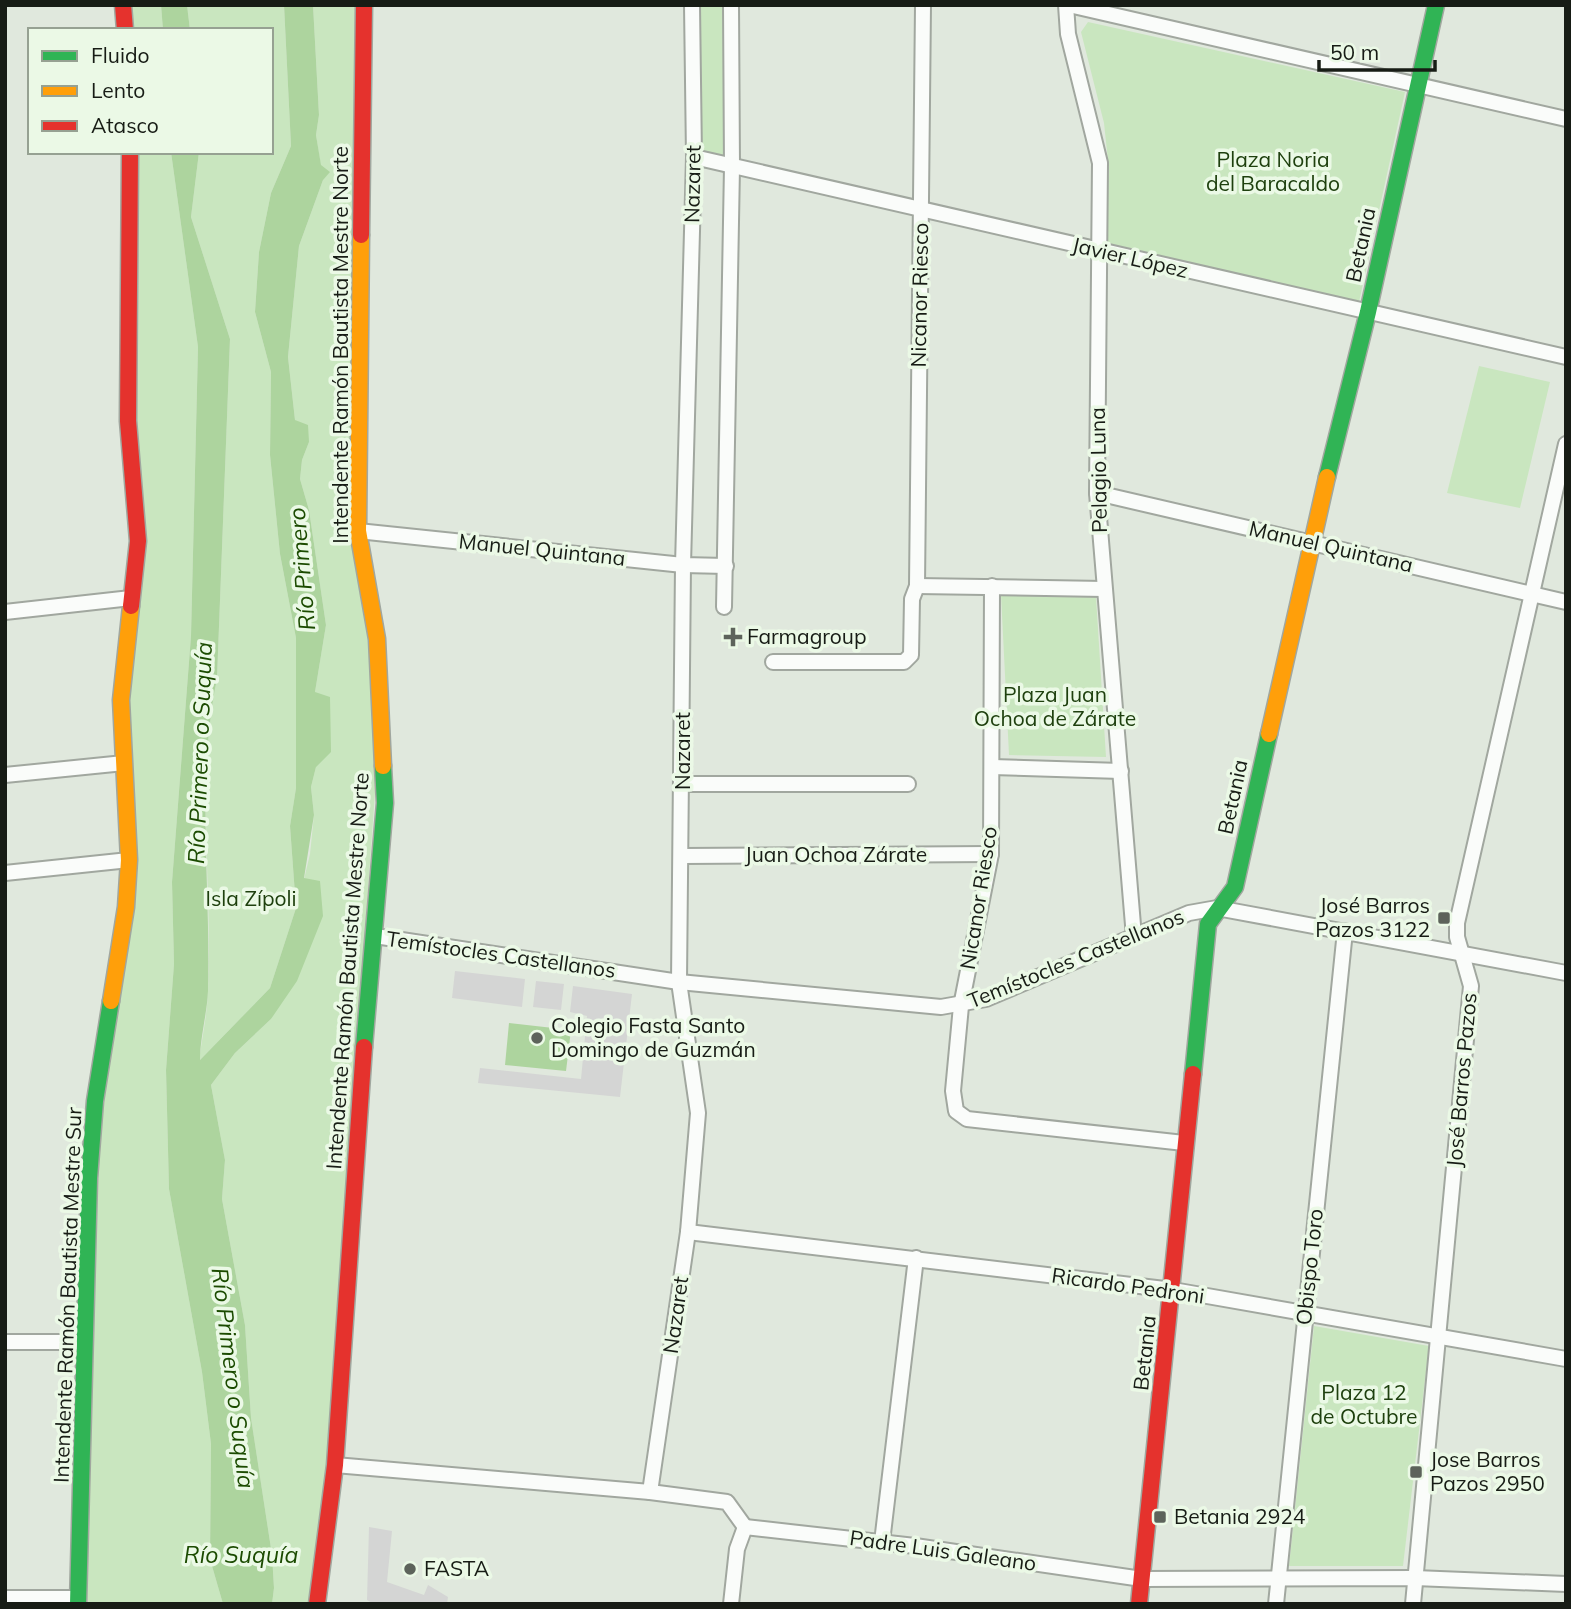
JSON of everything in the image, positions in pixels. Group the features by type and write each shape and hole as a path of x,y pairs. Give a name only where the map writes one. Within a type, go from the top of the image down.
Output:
{"main road":[{"path":"123,5 125,28"},
{"name":"Intendente Ramón Bautista Mestre Norte","path":"317,1604 335,1465 356,1147 385,803 382,695 377,639 358,531 364,5"},
{"name":"Betania","path":"1139,1604 1173,1290 1184,1143 1208,924 1217,908 1231,896 1235,887 1311,541 1368,312 1416,85 1436,5"},
{"name":"Intendente Ramón Bautista Mestre Sur","path":"77,1601 89,1178 95,1101 126,907 129,860 121,699 138,541 128,421 130,154"}],"street":[{"name":"Nazaret","path":"650,1492 688,1232 698,1113 679,982 683,784 683,565 694,157 692,5"},
{"name":"Nazaret","path":"724,607 732,167 731,5"},
{"name":"Nicanor Riesco","path":"773,662 904,662 911,655 912,599 917,586 923,5"},
{"path":"1067,5 1566,119"},
{"name":"Pelagio Luna","path":"1067,5 1068,34 1100,163 1097,493 1134,937"},
{"name":"Javier López","path":"694,157 1566,357"},
{"name":"José Barros Pazos","path":"1413,1604 1471,986 1468,968 1460,952 1457,923 1566,444"},
{"name":"Manuel Quintana","path":"1097,493 1566,602"},
{"name":"Manuel Quintana","path":"358,531 683,565 726,566"},
{"path":"917,586 1104,589"},
{"name":"Nicanor Riesco","path":"992,586 991,854 961,1006 953,1091 956,1111 967,1119 1184,1143"},
{"path":"5,612 131,598"},
{"path":"5,775 124,763"},
{"path":"992,766 1121,771"},
{"path":"683,784 908,784"},
{"name":"Juan Ochoa Zárate","path":"682,856 991,854"},
{"path":"5,873 129,860"},
{"name":"Temístocles Castellanos","path":"375,936 679,982 941,1007 961,1006 986,999 1189,913 1217,908 1566,973"},
{"name":"Obispo Toro","path":"1276,1604 1345,931"},
{"name":"Ricardo Pedroni","path":"688,1232 1173,1290 1566,1359"},
{"path":"882,1542 916,1258"},
{"path":"5,1342 84,1342"},
{"path":"335,1465 650,1492 727,1502 745,1527 737,1549 731,1604"},
{"name":"Padre Luis Galeano","path":"745,1527 882,1542 1142,1579 1415,1578 1566,1584"},
{"path":"5,1598 77,1601"}],"green space":[{"path":"123,5 161,5 163,28 125,28"},
{"name":"Isla Zípoli","path":"187,5 284,5 291,146 271,193 259,252 255,312 271,372 270,455 280,554 296,638 296,788 290,826 296,908 270,988 199,1061 208,992 207,756 217,679 230,339 191,217 199,154 273,154 273,28 190,28"},
{"path":"313,5 364,5 358,512 382,695 317,1604 272,1604 272,1555 251,1418 245,1325 222,1199 225,1160 211,1085 235,1053 271,1019 310,854 314,815 311,787 316,767 315,692 326,625 309,510 300,479 302,460 309,442 295,420 288,357 299,246 323,180 316,135 319,115"},
{"path":"700,5 725,5 723,156 701,151"},
{"name":"Plaza Noria del Baracaldo","path":"1088,22 1405,92 1359,302 1108,243 1103,236 1109,170 1104,123 1081,32"},
{"path":"130,154 171,154 198,347 191,636 172,882 174,964 166,1070 169,1189 202,1372 211,1444 210,1559 223,1604 78,1604 86,1261 126,907 131,598"},
{"path":"1479,366 1550,382 1520,508 1447,493"},
{"name":"Plaza Juan Ochoa de Zárate","path":"1001,595 1096,597 1106,757 1009,755"},
{"name":"Plaza 12 de Octubre","path":"1314,1326 1429,1346 1403,1566 1289,1566"}],"water":[{"path":"161,5 187,5 190,28 163,28"},
{"name":"Río Suquía","path":"284,5 313,5 319,115 316,135 321,165 330,172 323,180 299,246 288,357 295,420 308,425 309,442 302,460 300,479 309,510 326,625 315,692 330,697 331,752 316,767 311,787 314,815 304,878 320,881 323,916 297,981 271,1019 235,1053 211,1085 225,1160 222,1199 245,1325 251,1418 272,1555 274,1588 272,1604 223,1604 210,1559 211,1444 202,1372 169,1189 166,1070 174,964 172,882 191,636 198,347 171,154 199,154 191,217 230,339 217,679 207,755 208,991 200,1060 270,988 296,908 290,826 296,788 296,638 280,554 270,455 271,372 255,312 259,252 271,193 291,146"},
{"path":"509,1023 571,1030 566,1071 505,1065"}],"building":[{"path":"455,971 525,979 522,1007 452,998"},
{"path":"536,981 564,984 561,1010 533,1007"},
{"path":"573,986 632,994 620,1097 478,1083 480,1068 581,1079 587,1016 570,1012"},
{"name":"FASTA","path":"369,1527 392,1531 387,1582 424,1595 428,1585 448,1597 447,1604 374,1604 367,1600"}],"traffic: fast":[{"path":"1327,477 1368,312 1436,5"},
{"path":"1193,1074 1208,924 1235,887 1269,734"},
{"path":"364,1047 385,803 383,766"},
{"path":"78,1604 89,1178 95,1101 111,1001"}],"traffic: slow":[{"path":"361,235 358,531 377,639 383,766"},
{"path":"1269,734 1327,477"},
{"path":"111,1001 126,907 129,860 121,700 131,606"}],"traffic: jam":[{"path":"123,5 125,28"},
{"path":"361,235 364,5"},
{"path":"130,154 128,421 138,541 131,606"},
{"path":"317,1604 335,1465 364,1047"},
{"path":"1139,1604 1193,1074"}],"place":[{"name":"Farmagroup","path":"733,637"},
{"name":"José Barros Pazos 3122","path":"1444,918"},
{"name":"Colegio Fasta Santo Domingo de Guzmán","path":"537,1038"},
{"name":"Jose Barros Pazos 2950","path":"1416,1472"},
{"name":"Betania 2924","path":"1160,1517"},
{"name":"FASTA","path":"410,1569"}],"water label":[{"name":"Río Primero","path":"302,569"},
{"name":"Río Primero o Suquía","path":"200,753"},
{"name":"Río Primero o Suquía","path":"233,1378"}]}
